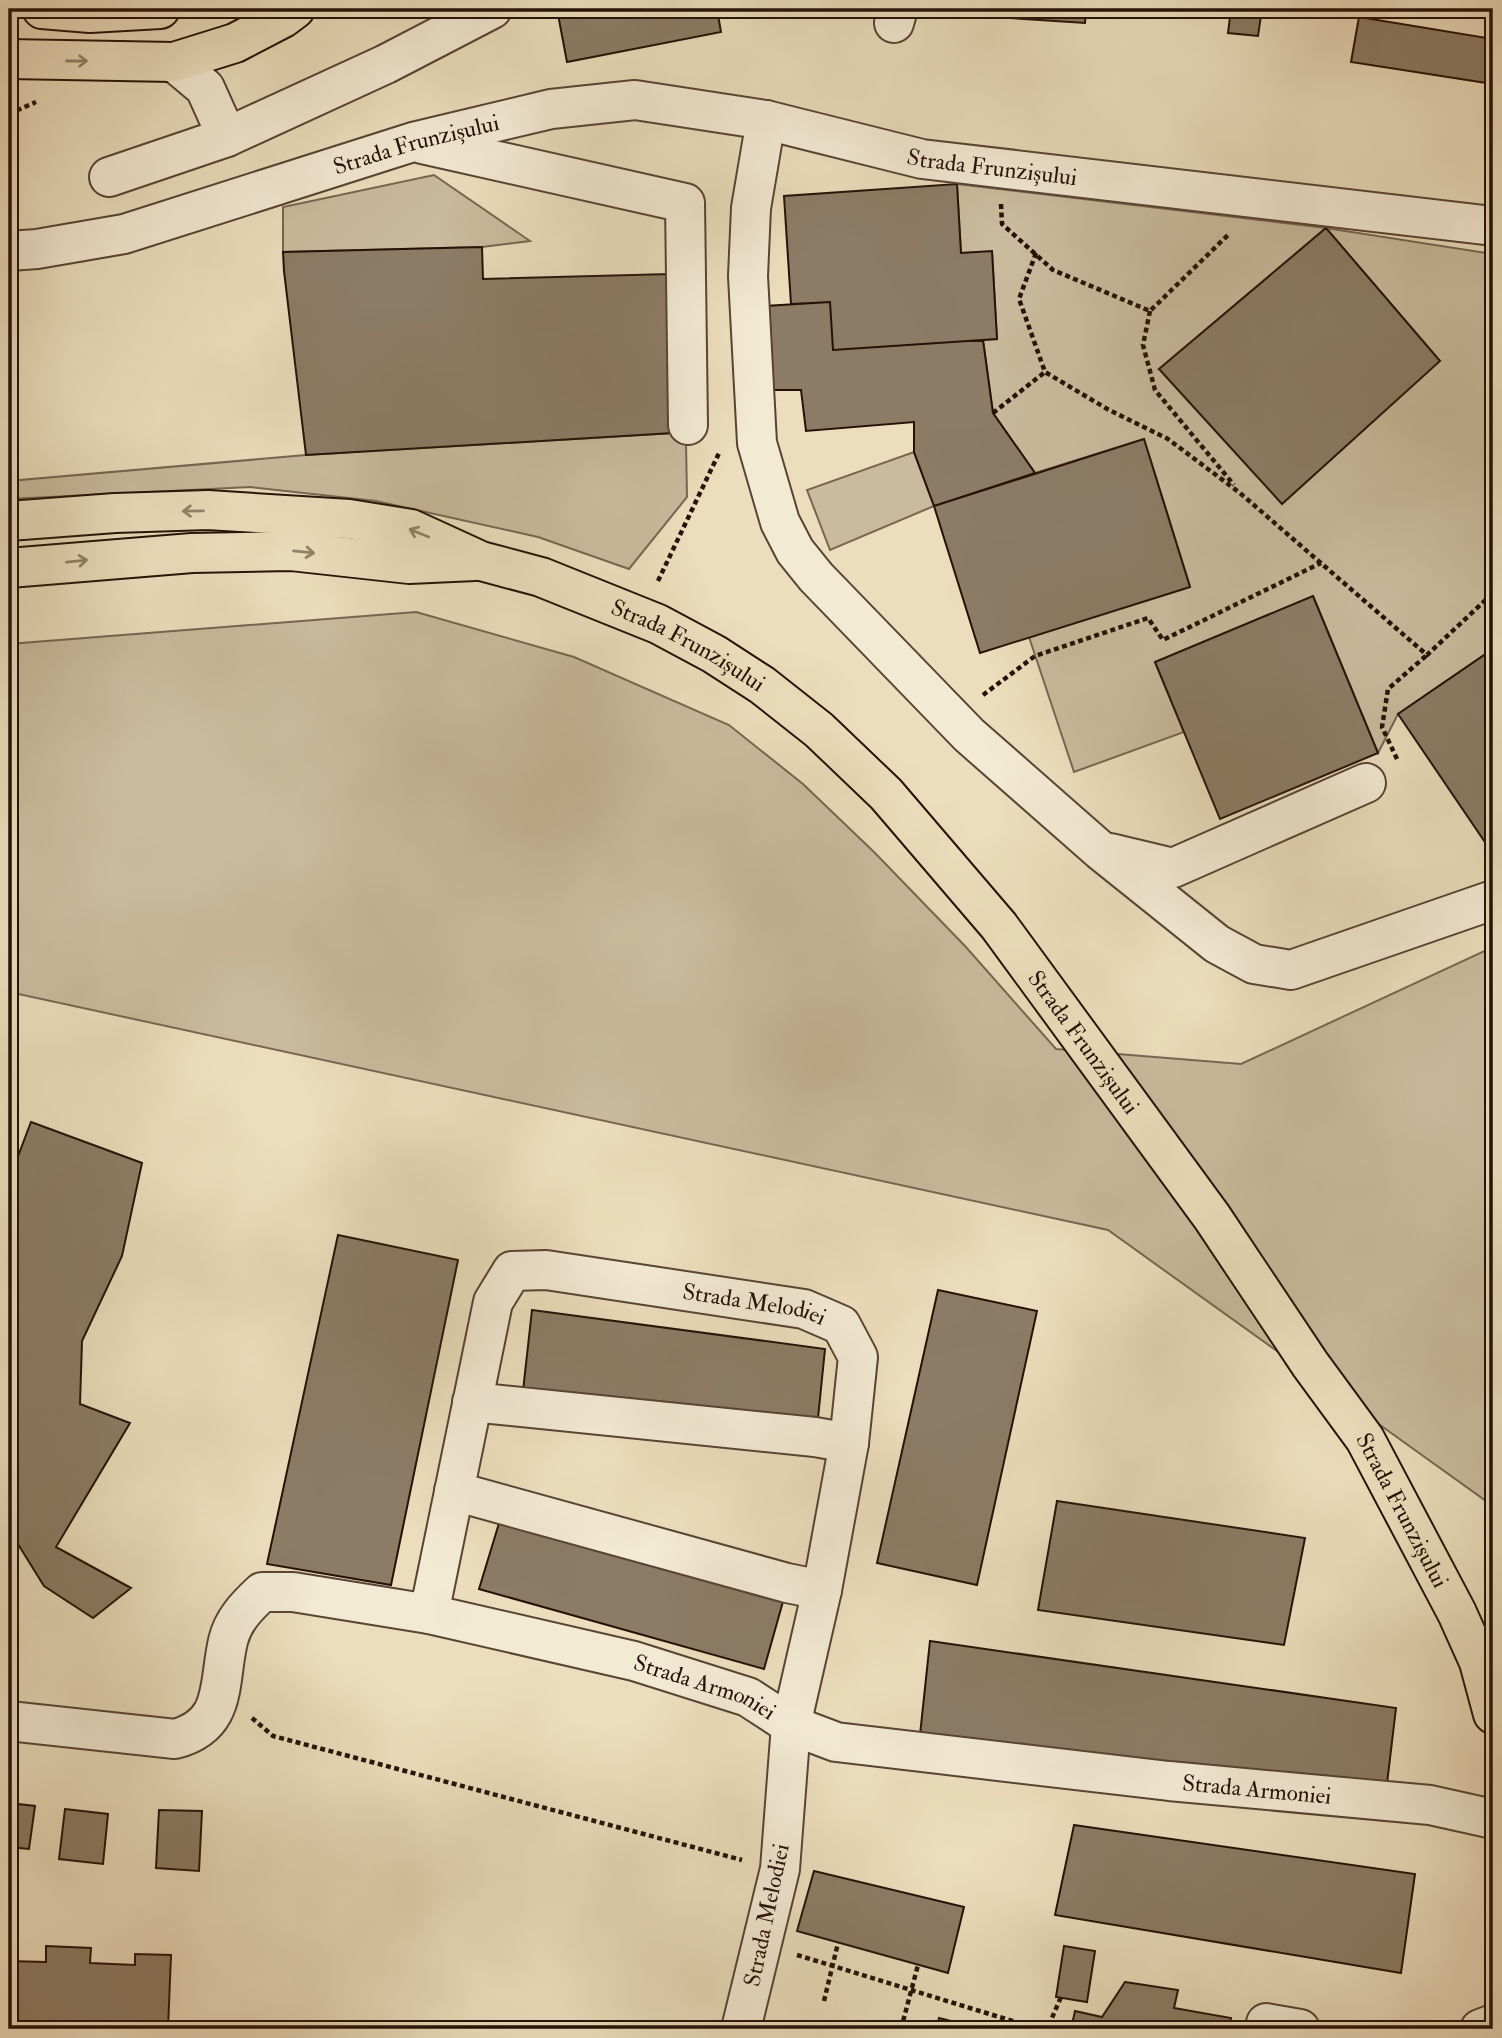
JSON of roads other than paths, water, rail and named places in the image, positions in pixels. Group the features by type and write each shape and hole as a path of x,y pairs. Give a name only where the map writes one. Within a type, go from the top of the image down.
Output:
{"main road":[{"path":"42,9 90,13 160,9"},
{"path":"9,59 174,62 235,43 295,9"},
{"name":"Strada Frunzișului","path":"9,521 115,513 208,510 349,519 411,529 481,561 541,578 658,624 762,685 819,730 886,794 999,926 1212,1217 1310,1364 1365,1439 1458,1613 1486,1658 1493,1714"},
{"name":"Strada Frunzișului","path":"9,568 192,553 278,551 409,564 481,561"}],"street":[{"path":"109,177 227,137 386,64 492,9"},
{"path":"174,62 205,88 227,137"},
{"name":"Strada Frunzișului","path":"9,251 37,249 124,234 413,142 551,109 635,100 766,120 922,159 1493,226"},
{"path":"766,120 751,208 748,276 757,443 780,522 816,577 953,718 1101,851 1217,944 1254,964 1291,970 1493,900"},
{"path":"413,142 685,204 688,425"},
{"path":"1101,851 1173,868 1366,783"},
{"name":"Strada Melodiei","path":"429,1614 493,1302 512,1271 546,1270 804,1309 841,1325 858,1357 849,1443 822,1590 791,1725 780,1869 741,2029"},
{"path":"472,1402 815,1437 849,1443"},
{"path":"454,1491 787,1583 822,1590"},
{"name":"Strada Armoniei","path":"9,1721 175,1739 193,1734 211,1716 220,1697 229,1639 242,1611 262,1592 293,1592 429,1614 634,1661 748,1697 791,1725 836,1742 1169,1781 1430,1805 1493,1819"},
{"path":"1480,2029 1493,2024"}]}
